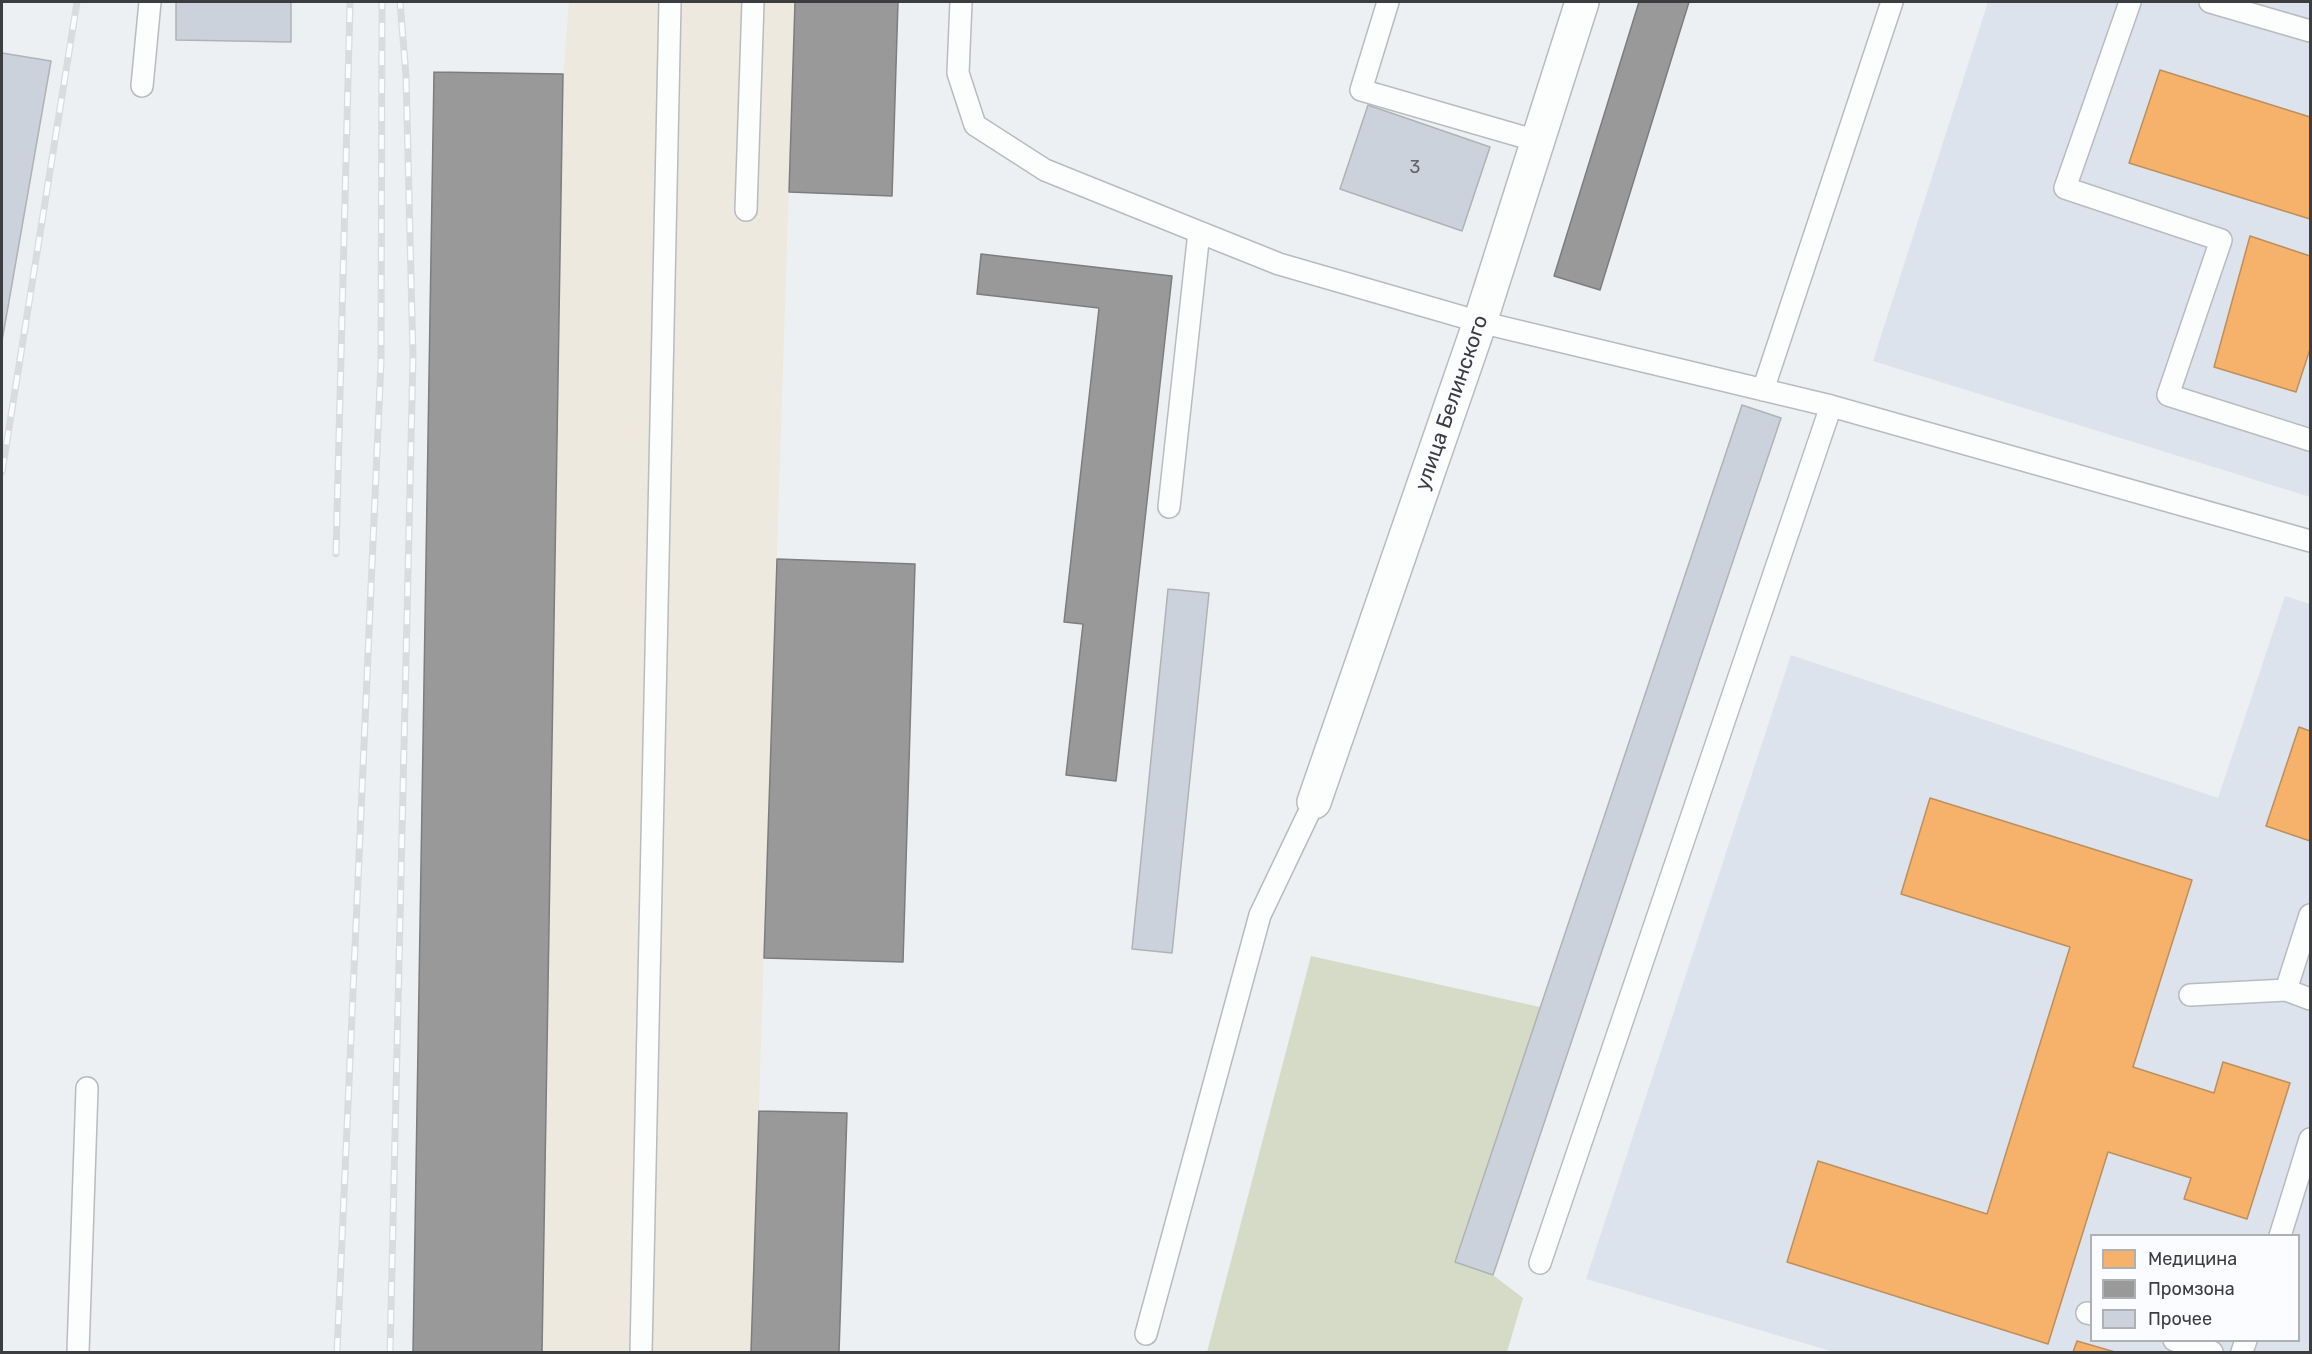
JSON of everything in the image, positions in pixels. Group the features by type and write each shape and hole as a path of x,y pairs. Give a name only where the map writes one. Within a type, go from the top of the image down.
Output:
{"street":[{"name":"улица Белинского","path":"1314,802 1480,322 1581,2"}],"lane":[{"path":"142,86 150,2"},
{"path":"641,1353 670,2"},
{"path":"746,210 753,2"},
{"path":"961,2 958,73 975,125 1045,170 1278,264 1480,322 1831,405 2309,537"},
{"path":"1388,2 1361,90 1537,141"},
{"path":"1763,390 1892,2"},
{"path":"2130,2 2065,188 2222,240 2168,395 2310,440"},
{"path":"2210,2 2310,31"},
{"path":"1169,507 1199,232"},
{"path":"1540,1263 1831,405"},
{"path":"1146,1334 1260,915 1314,802"},
{"path":"2286,990 2310,915"},
{"path":"2190,995 2286,990 2310,999"},
{"path":"78,1353 87,1088"},
{"path":"2281,1234 2310,1139"},
{"path":"2177,1342 2212,1353"}],"shaded area":[{"path":"569,2 795,2 751,1352 542,1352 563,75"},
{"path":"1988,2 2310,2 2310,497 1873,361"},
{"path":"2285,596 2310,604 2310,1352 1834,1352 1586,1279 1791,655 2218,798"}],"green space":[{"path":"1311,956 1540,1007 1455,1262 1493,1275 1523,1298 1507,1352 1207,1352"}],"building: Медицина":[{"path":"2160,70 2310,117 2310,219 2129,163"},
{"path":"2250,236 2310,256 2310,349 2296,392 2214,367"},
{"path":"2299,727 2310,731 2310,841 2266,826"},
{"path":"1930,798 2192,880 2133,1067 2214,1093 2223,1062 2290,1083 2247,1219 2184,1199 2191,1178 2108,1152 2048,1344 1787,1262 1818,1161 1987,1214 2070,947 1901,894"},
{"path":"2077,1341 2115,1352 2073,1352"}],"building: Промзона":[{"path":"795,2 898,2 892,196 789,192"},
{"path":"1639,2 1689,2 1600,290 1554,276"},
{"path":"434,72 563,74 542,1352 413,1352"},
{"path":"981,254 1172,276 1116,781 1066,775 1083,624 1064,622 1099,308 977,294"},
{"path":"777,559 915,564 903,962 764,958"},
{"path":"759,1111 847,1113 839,1352 751,1352"}],"building: Прочее":[{"path":"176,2 291,2 291,42 176,40"},
{"path":"2,53 51,61 2,341"},
{"path":"1368,105 1490,147 1462,231 1340,189"},
{"path":"1742,405 1781,418 1493,1275 1455,1262"},
{"path":"1168,589 1209,593 1172,953 1132,949"}],"railway":[{"path":"2,472 77,2"},
{"path":"336,554 350,2"},
{"path":"337,1352 381,362 382,2"},
{"path":"390,1352 413,357 406,75 400,2"}]}
